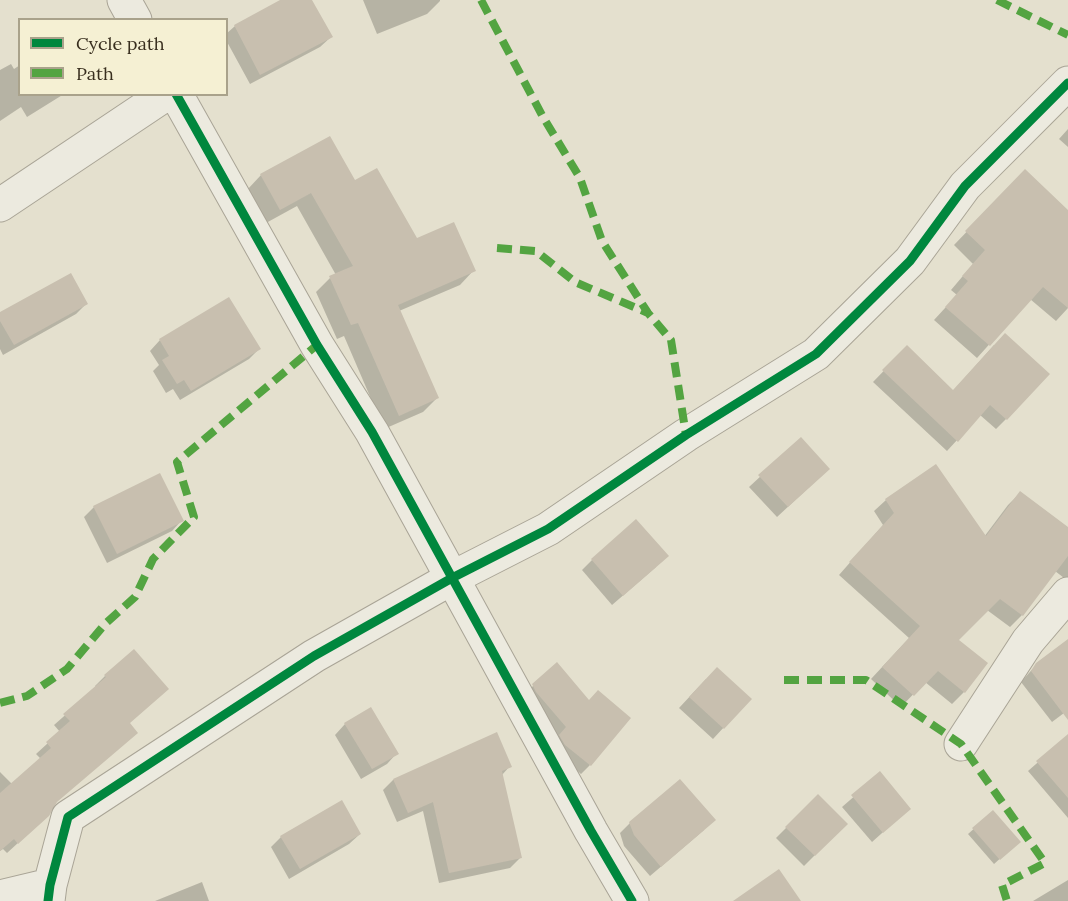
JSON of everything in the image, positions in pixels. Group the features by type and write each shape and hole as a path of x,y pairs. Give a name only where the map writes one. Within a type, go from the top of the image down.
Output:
{"street":[{"path":"124,0 134,18"},
{"path":"0,897 49,893 68,818 314,656 452,578 548,529 686,435 816,354 910,261 965,186 1068,83"},
{"path":"0,205 163,96"},
{"path":"177,96 317,345 372,432 591,831 632,901"},
{"path":"961,744 1028,641 1068,594"}],"building":[{"path":"280,0 312,0 333,37 260,75 234,25"},
{"path":"330,136 355,180 377,168 417,238 454,222 476,271 398,305 439,398 399,416 358,323 351,325 329,276 353,266 311,193 280,210 260,174"},
{"path":"1025,169 1068,210 1068,308 1043,287 990,346 945,307 968,281 962,276 985,250 965,231"},
{"path":"71,273 88,304 14,345 0,321 0,312"},
{"path":"229,297 261,349 191,391 184,380 177,384 162,360 169,356 159,339"},
{"path":"1005,333 1050,374 1007,420 990,405 958,442 882,370 907,345 953,390"},
{"path":"801,437 830,469 788,507 758,475"},
{"path":"936,464 986,536 1020,491 1068,527 1068,556 1023,616 1000,599 959,640 988,663 965,693 938,671 914,696 882,667 920,626 849,562 894,513 885,499"},
{"path":"160,473 184,521 117,554 93,506"},
{"path":"636,519 669,556 623,596 591,559"},
{"path":"1068,639 1068,720 1031,671 1036,663"},
{"path":"134,649 169,689 130,723 138,733 57,802 49,816 18,844 14,839 0,851 0,793 51,748 46,742 70,721 63,714"},
{"path":"557,662 589,700 598,690 631,718 591,766 565,745 559,735 566,727 536,692 532,684"},
{"path":"717,667 752,699 724,729 689,697"},
{"path":"371,707 399,754 372,769 344,723"},
{"path":"497,732 512,767 502,771 522,858 449,873 433,802 408,813 393,779"},
{"path":"1068,734 1068,798 1036,761"},
{"path":"880,771 911,809 883,833 851,795"},
{"path":"680,779 716,820 661,867 634,835 629,822"},
{"path":"818,794 848,824 815,856 785,827"},
{"path":"342,800 361,834 300,869 280,836"},
{"path":"993,810 1021,842 1000,860 972,828"},
{"path":"779,869 801,901 733,901"}],"marked path":[{"path":"481,0 543,117 580,178 602,241 648,313 671,340 686,435"},
{"path":"997,0 1068,35"},
{"path":"497,248 536,251 575,282 648,313"},
{"path":"0,703 27,696 67,669 105,624 135,597 153,559 194,517 177,462 317,345"},
{"path":"784,680 866,680 961,744 1045,863 1002,885 1007,901"}],"cycle path":[{"path":"48,901 68,817 314,656 452,578 548,529 686,435 816,354 910,261 965,186 1068,83"},
{"path":"177,96 317,345 372,432 591,831 632,901"}]}
